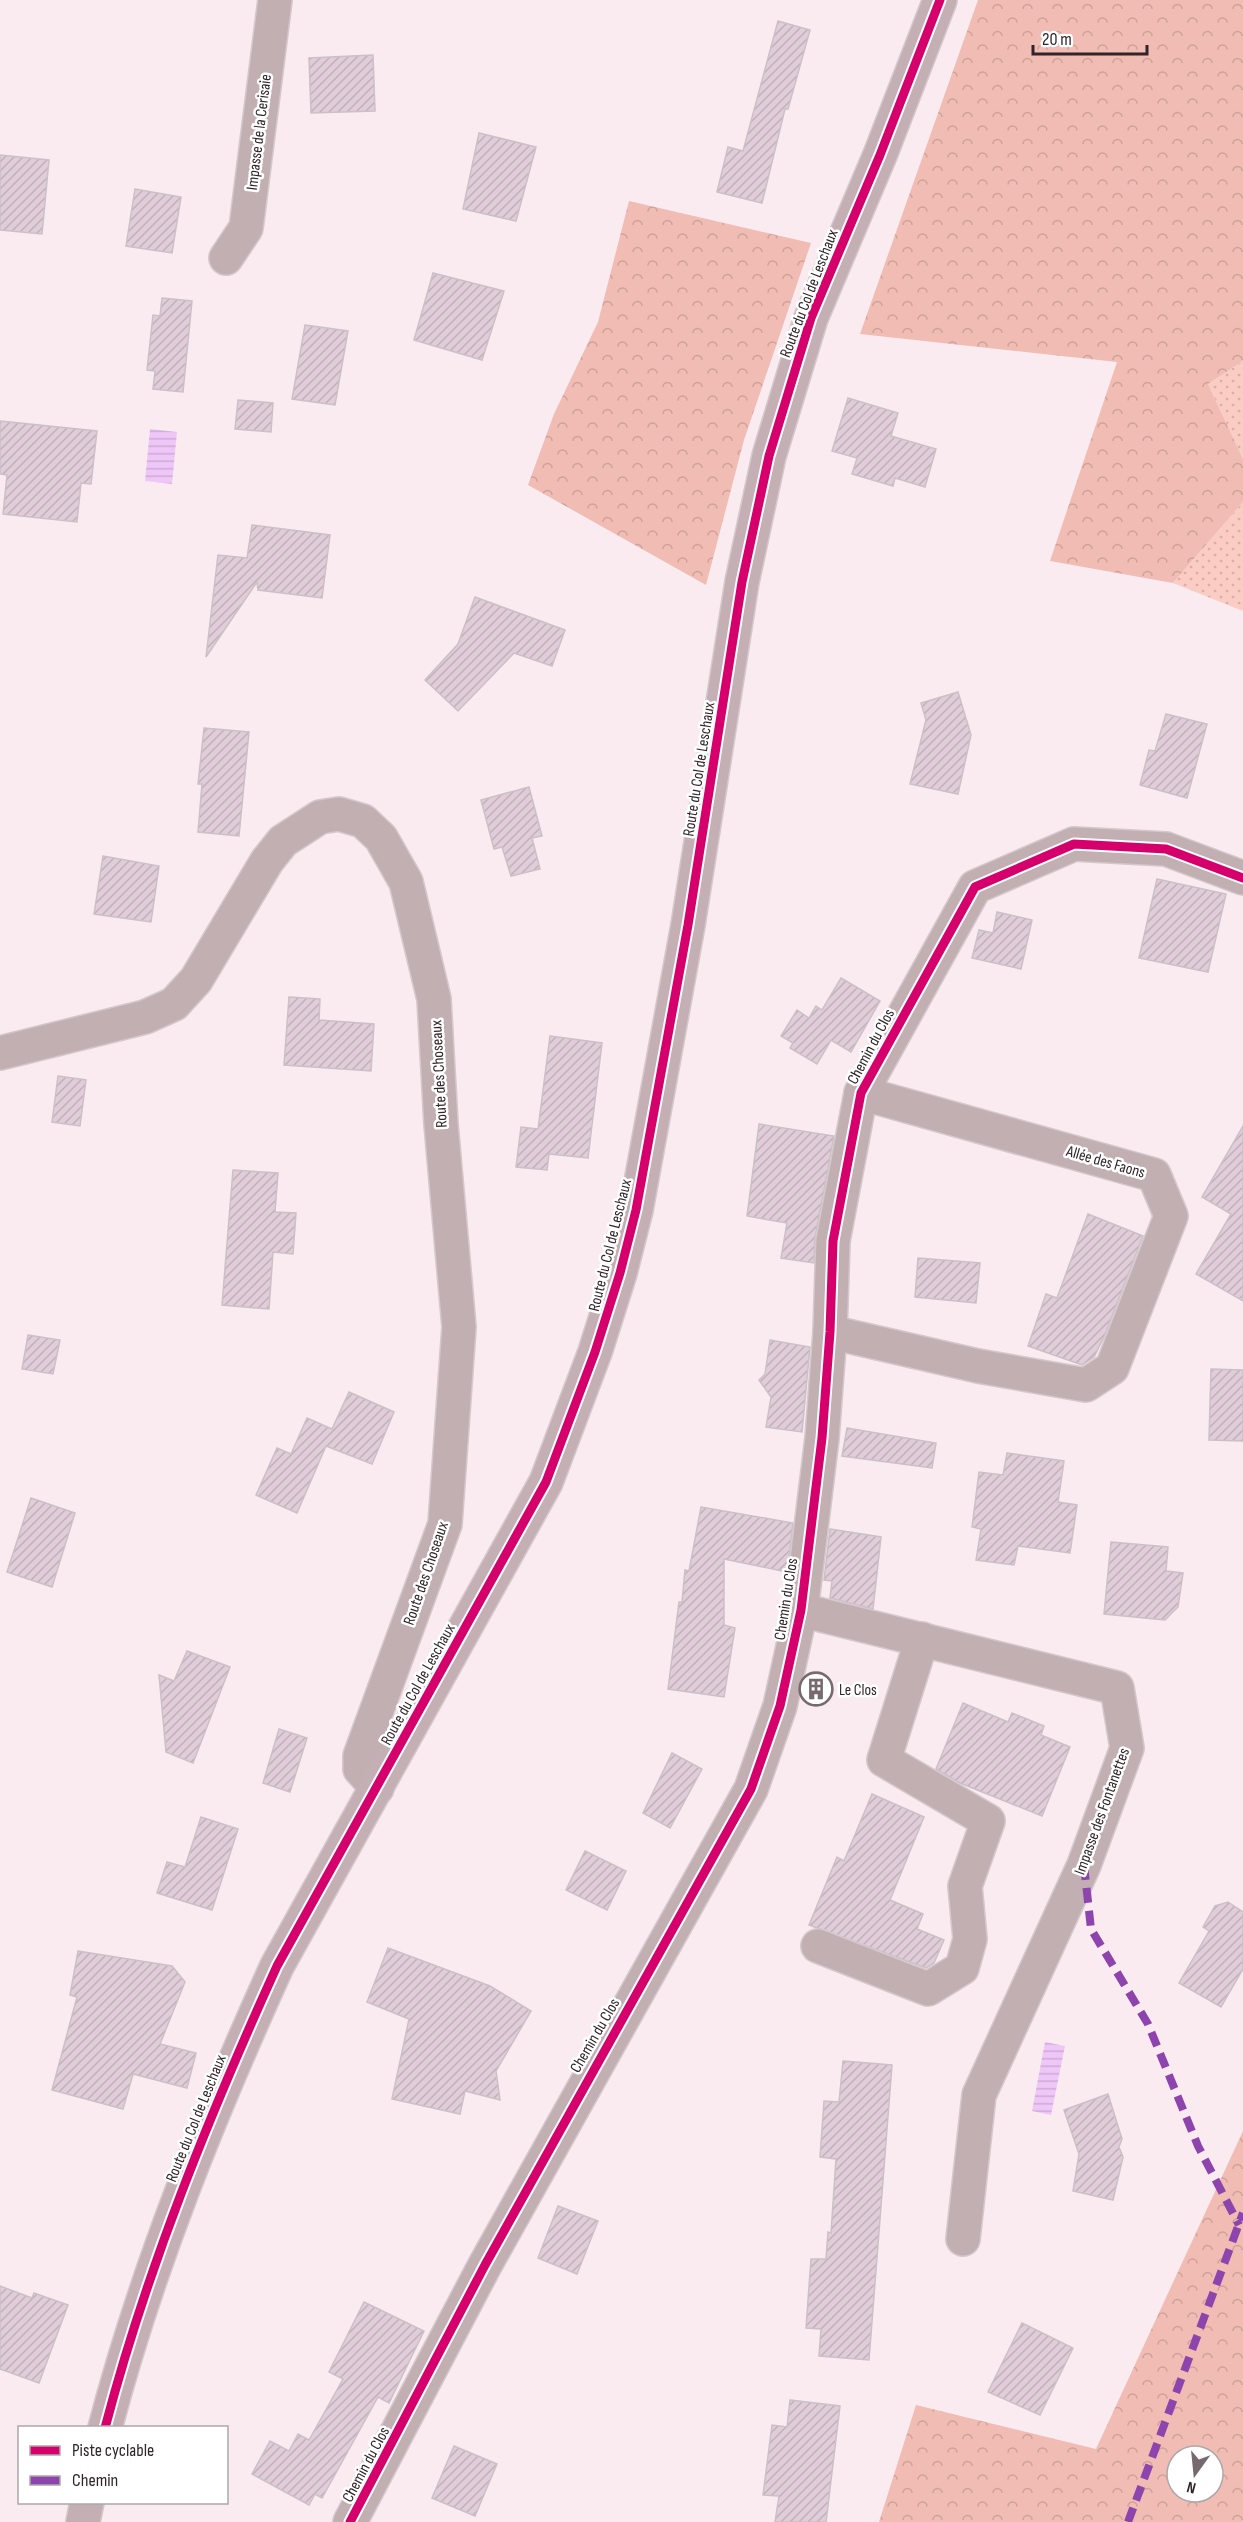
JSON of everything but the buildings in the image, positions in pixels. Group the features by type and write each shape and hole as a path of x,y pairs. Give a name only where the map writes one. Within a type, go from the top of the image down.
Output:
{"main road":[{"name":"Route du Col de Leschaux","path":"105,2426 147,2281 240,2048 277,1966 546,1482 603,1330 636,1210 688,925 742,582 769,456 811,318 880,155 940,0"},
{"path":"83,2522 87,2504"}],"street":[{"name":"Impasse de la Cerisaie","path":"226,258 246,228 275,0"},
{"name":"Route des Choseaux","path":"0,1053 144,1017 174,1004 196,980 267,861 283,841 320,817 339,814 363,821 381,838 406,882 434,999 441,1124 459,1327 445,1524 360,1756 360,1769 376,1788"},
{"name":"Chemin du Clos","path":"350,2522 496,2244 751,1789 780,1706 801,1610 822,1438 830,1332 833,1241 861,1093 975,886 1074,844 1166,849 1243,878"},
{"name":"Allée des Faons","path":"830,1332 978,1366 1086,1385 1112,1368 1171,1216 1155,1175 861,1093"},
{"name":"Impasse des Fontanettes","path":"801,1610 922,1638 1117,1688 1127,1748 1084,1865 979,2095 963,2239"},
{"path":"818,1946 928,1989 962,1968 970,1939 965,1886 988,1821 884,1760 922,1638"}],"shaded area":[{"path":"1243,361 1243,459 1208,384"},
{"path":"150,429 177,432 172,484 145,481"},
{"path":"1243,502 1243,611 1173,583"},
{"path":"1045,2042 1065,2046 1051,2115 1032,2111"}],"green space":[{"path":"978,0 1243,0 1243,361 1208,384 1243,459 1243,502 1173,583 1050,561 1117,362 860,334"},
{"path":"629,201 811,243 744,440 706,585 528,485 554,414 598,322"},
{"path":"1243,2131 1243,2522 879,2522 916,2405 1096,2449"}],"marked path":[{"path":"1084,1865 1091,1929 1148,2024 1198,2146 1239,2225"},
{"path":"1128,2522 1243,2213"}],"cycle path":[{"path":"106,2426 140,2309 181,2193 227,2079 277,1966 546,1482 595,1352 620,1273 636,1210 688,925 742,582 769,456 811,318 880,155 940,0"},
{"path":"350,2522 485,2265 751,1789 780,1706 801,1610 822,1438 830,1332 833,1241 861,1093 975,887 1074,844 1166,849 1243,878"}],"place":[{"name":"Le Clos","path":"816,1689"}]}
